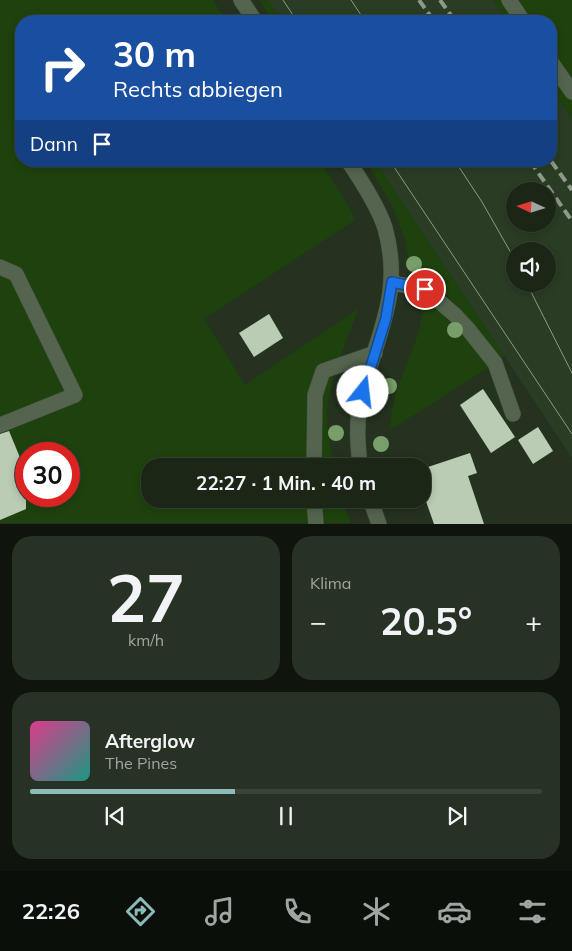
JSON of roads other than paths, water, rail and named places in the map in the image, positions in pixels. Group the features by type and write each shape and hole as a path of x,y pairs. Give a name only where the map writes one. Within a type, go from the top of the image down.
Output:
{"street":[{"path":"241,0 251,15"},
{"path":"509,0 519,15"},
{"path":"557,71 572,92"},
{"path":"352,167 365,186 384,226 391,257 392,282 386,318 360,406 357,439 359,458"},
{"path":"0,267 16,274 75,395 0,425"},
{"path":"392,282 425,289 468,329 495,363 513,414"},
{"path":"314,458 315,395 323,371 375,353"},
{"path":"315,508 316,524"},
{"path":"373,508 379,524"}],"tram line":[{"path":"283,0 293,15"},
{"path":"351,0 361,15"},
{"path":"394,167 572,434"},
{"path":"459,167 506,244"},
{"path":"531,292 572,373"}],"railway":[{"path":"419,0 430,15"},
{"path":"440,0 451,15"},
{"path":"534,167 572,221"},
{"path":"555,167 572,190"}]}
